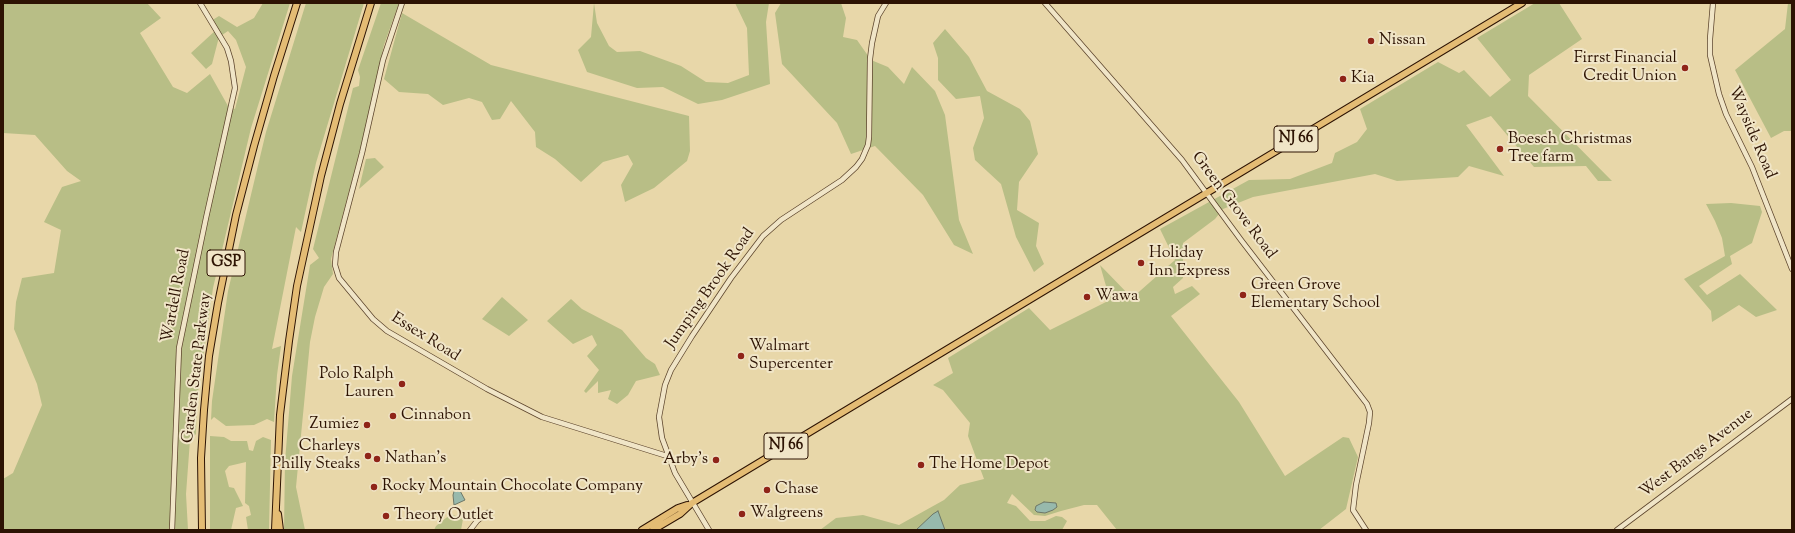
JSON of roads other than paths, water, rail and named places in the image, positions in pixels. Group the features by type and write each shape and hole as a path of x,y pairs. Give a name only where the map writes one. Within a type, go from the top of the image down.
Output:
{"highway":[{"name":"Garden State Parkway","path":"202,530 201,464 204,410 217,309 232,233 252,151 297,3"},
{"path":"275,530 284,378 293,310 303,256 330,140 371,3"},
{"name":"NJ 66","path":"642,530 678,508 692,503 1522,3"},
{"path":"276,496 280,530"},
{"name":"NJ 66","path":"653,530 680,514 692,503"}],"street":[{"name":"Wardell Road","path":"172,530 179,348 204,225 235,88 233,70 224,42 200,3"},
{"name":"Essex Road","path":"402,3 383,60 362,153 336,252 335,265 339,278 373,319 387,331 487,389 542,417 667,456"},
{"name":"Jumping Brook Road","path":"709,530 675,474 667,456 660,431 659,417 665,385 681,352 731,278 763,236 781,220 849,174 859,164 865,154 868,146 870,129 870,65 872,43 878,16 886,3"},
{"name":"Green Grove Road","path":"1045,3 1159,132 1208,193 1241,240 1367,404 1370,412 1369,423 1356,485 1353,510 1366,530"},
{"name":"Wayside Road","path":"1713,3 1710,54 1719,94 1726,114 1752,167 1792,269"},
{"name":"West Bangs Avenue","path":"1617,530 1792,399"},
{"path":"470,530 477,521 487,513"}],"place":[{"name":"Nissan","path":"1371,41"},
{"name":"Firrst Financial Credit Union","path":"1685,68"},
{"name":"Kia","path":"1343,79"},
{"name":"Boesch Christmas Tree farm","path":"1500,149"},
{"name":"Holiday Inn Express","path":"1141,263"},
{"name":"Green Grove Elementary School","path":"1243,295"},
{"name":"Wawa","path":"1087,297"},
{"name":"Walmart Supercenter","path":"741,356"},
{"name":"Polo Ralph Lauren","path":"402,384"},
{"name":"Cinnabon","path":"393,416"},
{"name":"Zumiez","path":"367,425"},
{"name":"Charleys Philly Steaks","path":"368,456"},
{"name":"Nathan's","path":"377,459"},
{"name":"Arby's","path":"716,460"},
{"name":"The Home Depot","path":"921,465"},
{"name":"Rocky Mountain Chocolate Company","path":"374,487"},
{"name":"Chase","path":"767,490"},
{"name":"Walgreens","path":"742,514"},
{"name":"Theory Outlet","path":"386,516"}]}
